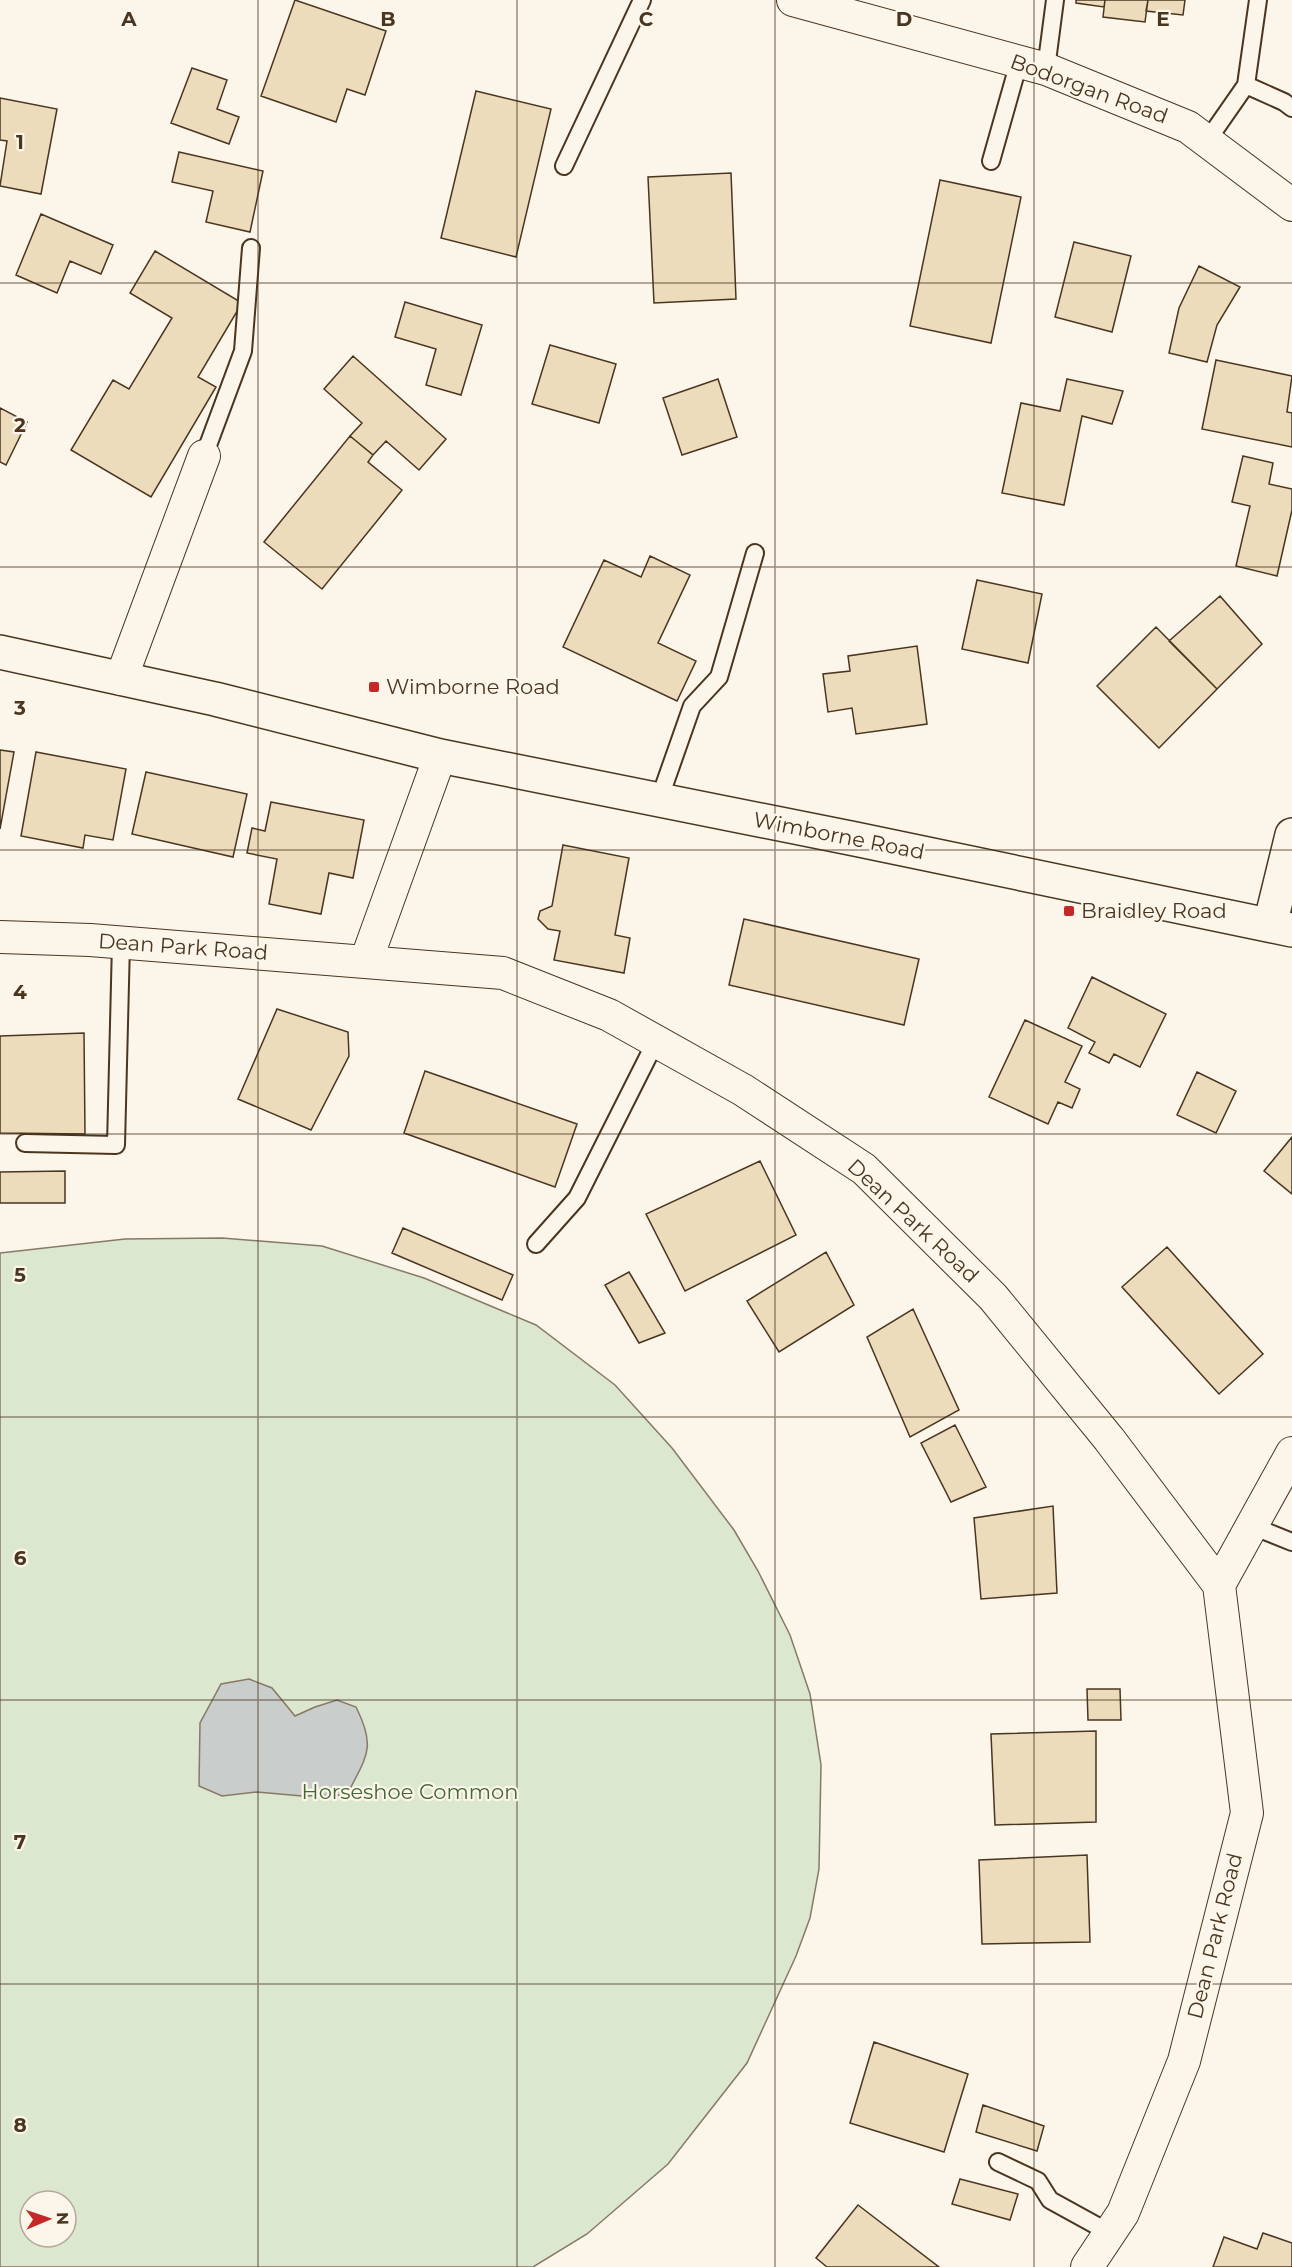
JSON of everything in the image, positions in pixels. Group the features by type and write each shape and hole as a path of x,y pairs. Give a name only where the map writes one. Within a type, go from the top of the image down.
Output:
{"main road":[{"name":"Wimborne Road","path":"0,652 215,699 440,756 1281,928"},
{"path":"1281,928 1292,835"}],"street":[{"name":"Bodorgan Road","path":"794,0 1032,65 1188,127 1292,205"},
{"path":"121,679 204,456"},
{"path":"366,961 440,756"},
{"name":"Dean Park Road","path":"0,937 121,942 503,973 609,1015 743,1090 864,1169 993,1298 1109,1439 1219,1585 1247,1813 1184,2061 1123,2213 1087,2267"},
{"path":"1219,1585 1292,1452"}],"lane":[{"path":"564,166 642,0"},
{"path":"991,161 1032,65 1055,0"},
{"path":"1207,141 1246,85 1258,0"},
{"path":"1246,85 1292,108"},
{"path":"204,456 243,351 251,248"},
{"path":"659,800 692,706 719,677 755,553"},
{"path":"25,1143 116,1145 121,942"},
{"path":"536,1244 577,1198 656,1041"},
{"path":"1252,1526 1292,1542"},
{"path":"998,2162 1038,2181 1050,2200 1110,2233"}],"green space":[{"name":"Horseshoe Common","path":"222,1238 322,1246 424,1278 536,1325 615,1385 672,1448 734,1530 758,1571 790,1635 810,1694 821,1765 819,1869 810,1918 796,1956 747,2063 668,2164 587,2234 533,2267 0,2267 0,1253 125,1239"}],"shaded area":[{"path":"249,1679 272,1688 295,1716 337,1700 356,1707 366,1733 367,1743 364,1761 347,1795 302,1796 257,1792 222,1796 199,1786 200,1723 221,1684"}],"building":[{"path":"295,0 386,31 365,95 347,89 336,122 261,96"},
{"path":"1076,0 1105,0 1104,7 1076,3"},
{"path":"1105,0 1148,0 1145,22 1103,17"},
{"path":"1148,0 1185,0 1183,15 1146,11"},
{"path":"192,68 227,80 217,109 239,117 229,144 171,123"},
{"path":"476,91 551,109 516,257 441,238"},
{"path":"0,98 57,109 41,194 0,186 7,141 0,140"},
{"path":"179,152 263,171 250,232 206,222 213,191 172,182"},
{"path":"731,173 736,299 654,303 648,177"},
{"path":"940,180 1021,197 991,343 910,326"},
{"path":"41,214 113,245 101,274 70,261 57,293 16,275"},
{"path":"1074,242 1131,256 1112,332 1055,317"},
{"path":"155,251 242,303 198,377 216,387 151,497 71,450 113,380 129,389 172,318 130,293"},
{"path":"1199,266 1240,287 1217,325 1207,362 1169,353 1179,308"},
{"path":"405,302 482,325 461,395 426,385 436,349 395,337"},
{"path":"550,345 616,364 599,423 532,404"},
{"path":"353,356 446,439 419,470 386,441 373,455 350,436 362,423 324,389"},
{"path":"1216,360 1292,376 1287,412 1292,413 1292,447 1202,429"},
{"path":"718,379 737,437 682,455 663,398"},
{"path":"1067,379 1123,391 1112,424 1082,416 1064,505 1002,493 1021,403 1060,411"},
{"path":"0,408 27,422 6,465 0,462"},
{"path":"350,436 373,455 368,462 402,490 322,589 264,542"},
{"path":"1243,456 1273,463 1269,484 1292,489 1292,510 1277,576 1236,566 1250,506 1232,502"},
{"path":"650,556 690,575 658,643 696,661 677,701 563,647 604,560 641,577"},
{"path":"977,580 1042,594 1028,663 962,649"},
{"path":"1220,596 1262,644 1217,689 1169,641"},
{"path":"1156,627 1217,689 1159,748 1097,686"},
{"path":"917,646 927,724 856,734 852,708 828,712 823,674 850,671 848,656"},
{"path":"0,750 14,752 0,829"},
{"path":"36,752 126,769 113,840 85,835 83,848 21,836"},
{"path":"146,772 247,794 233,857 132,834"},
{"path":"271,802 364,820 353,878 329,873 321,914 269,904 277,859 247,853 252,828 265,831"},
{"path":"563,845 629,858 615,935 630,938 624,973 554,960 560,931 548,929 538,919 540,911 552,906"},
{"path":"744,919 919,959 904,1025 729,985"},
{"path":"1092,977 1166,1014 1140,1067 1114,1054 1109,1063 1089,1053 1095,1042 1068,1028"},
{"path":"277,1009 348,1032 349,1056 311,1130 238,1099"},
{"path":"1025,1020 1082,1046 1065,1082 1080,1089 1072,1108 1058,1102 1048,1124 989,1097"},
{"path":"84,1033 85,1134 0,1133 0,1036"},
{"path":"425,1071 577,1124 555,1187 404,1133"},
{"path":"1197,1072 1236,1091 1216,1133 1177,1115"},
{"path":"1292,1137 1292,1194 1264,1171"},
{"path":"760,1161 796,1235 685,1291 646,1214"},
{"path":"65,1171 65,1203 0,1203 0,1172"},
{"path":"403,1228 513,1275 502,1300 392,1253"},
{"path":"1167,1247 1263,1354 1219,1394 1122,1287"},
{"path":"826,1252 854,1305 779,1352 747,1301"},
{"path":"629,1272 665,1333 639,1343 605,1285"},
{"path":"913,1309 959,1410 910,1437 867,1337"},
{"path":"955,1425 986,1487 951,1502 921,1443"},
{"path":"1053,1506 1057,1593 981,1599 974,1518"},
{"path":"1087,1689 1120,1689 1121,1720 1088,1720"},
{"path":"1096,1731 1096,1822 995,1825 991,1734"},
{"path":"1087,1855 1090,1942 982,1944 979,1860"},
{"path":"874,2042 968,2074 944,2152 850,2123"},
{"path":"983,2105 1044,2126 1037,2151 976,2132"},
{"path":"960,2179 1018,2194 1010,2220 952,2204"},
{"path":"858,2205 939,2267 827,2267 816,2258"},
{"path":"1263,2233 1292,2243 1292,2267 1213,2267 1224,2237 1257,2249"}],"place":[{"name":"Wimborne Road","path":"374,687"},
{"name":"Braidley Road","path":"1069,911"}]}
